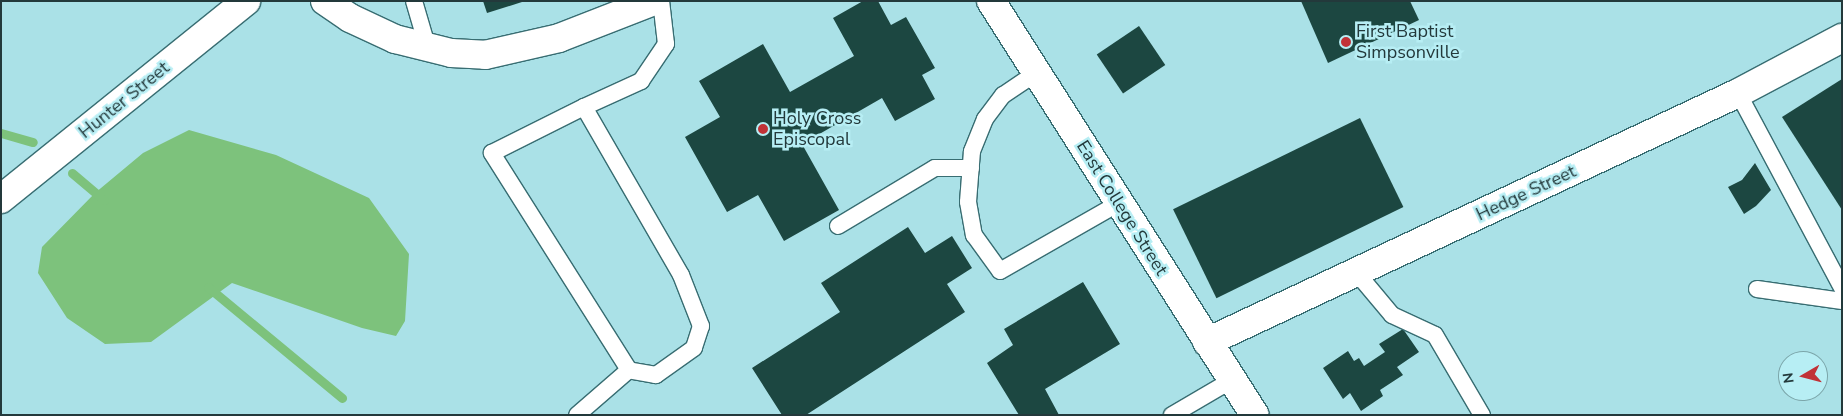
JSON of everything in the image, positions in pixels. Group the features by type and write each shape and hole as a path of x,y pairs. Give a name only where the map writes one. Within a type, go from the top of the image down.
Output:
{"street":[{"name":"Hunter Street","path":"1,199 246,1"},
{"path":"325,1 350,18 395,39 428,49 485,55 529,47 654,1"},
{"name":"East College Street","path":"991,1 1255,415"},
{"name":"Hedge Street","path":"1207,342 1738,93 1842,38"}],"lane":[{"path":"414,1 428,49"},
{"path":"584,107 681,275 701,326 694,348 656,375 628,370 492,153 584,107 641,81 666,44 661,1"},
{"path":"1036,72 1002,95 985,119 972,151 968,202 974,235 1000,272 1119,203"},
{"path":"1738,93 1842,288"},
{"path":"838,226 935,168 971,168"},
{"path":"1356,272 1392,316 1435,335 1482,415"},
{"path":"1757,290 1842,301"},
{"path":"577,415 628,370"},
{"path":"1172,415 1232,380"}],"shaded area":[{"path":"189,130 276,155 369,198 409,254 405,321 396,336 362,328 232,283 151,342 105,344 67,318 38,273 42,247 95,193 143,153"}],"building":[{"path":"483,1 522,1 522,2 487,13"},
{"name":"Holy Cross Episcopal","path":"863,1 878,1 891,25 906,17 935,68 922,75 935,99 895,121 882,98 802,144 839,210 784,241 758,195 727,212 685,137 720,117 699,81 763,44 790,92 854,56 833,18"},
{"name":"First Baptist Simpsonville","path":"1301,1 1410,1 1419,20 1328,63"},
{"path":"1139,26 1165,65 1123,93 1097,55"},
{"path":"1842,79 1842,210 1782,117"},
{"path":"1360,118 1403,207 1216,298 1173,209"},
{"path":"1755,163 1771,190 1756,206 1744,214 1728,187 1742,180"},
{"path":"908,227 925,253 952,236 972,268 947,284 965,312 806,415 782,415 752,368 840,312 821,283"},
{"path":"1083,282 1120,344 1045,389 1059,415 1019,415 987,363 1013,345 1004,329"},
{"path":"1403,329 1419,352 1397,367 1403,375 1380,390 1383,396 1361,411 1350,393 1343,399 1323,368 1348,351 1354,361 1359,358 1364,366 1385,352 1379,344"}],"waterway":[{"path":"1,133 33,142"},
{"path":"72,173 104,200"},
{"path":"208,287 342,398"}],"place":[{"name":"First Baptist Simpsonville","path":"1346,42"},
{"name":"Holy Cross Episcopal","path":"763,129"}]}
